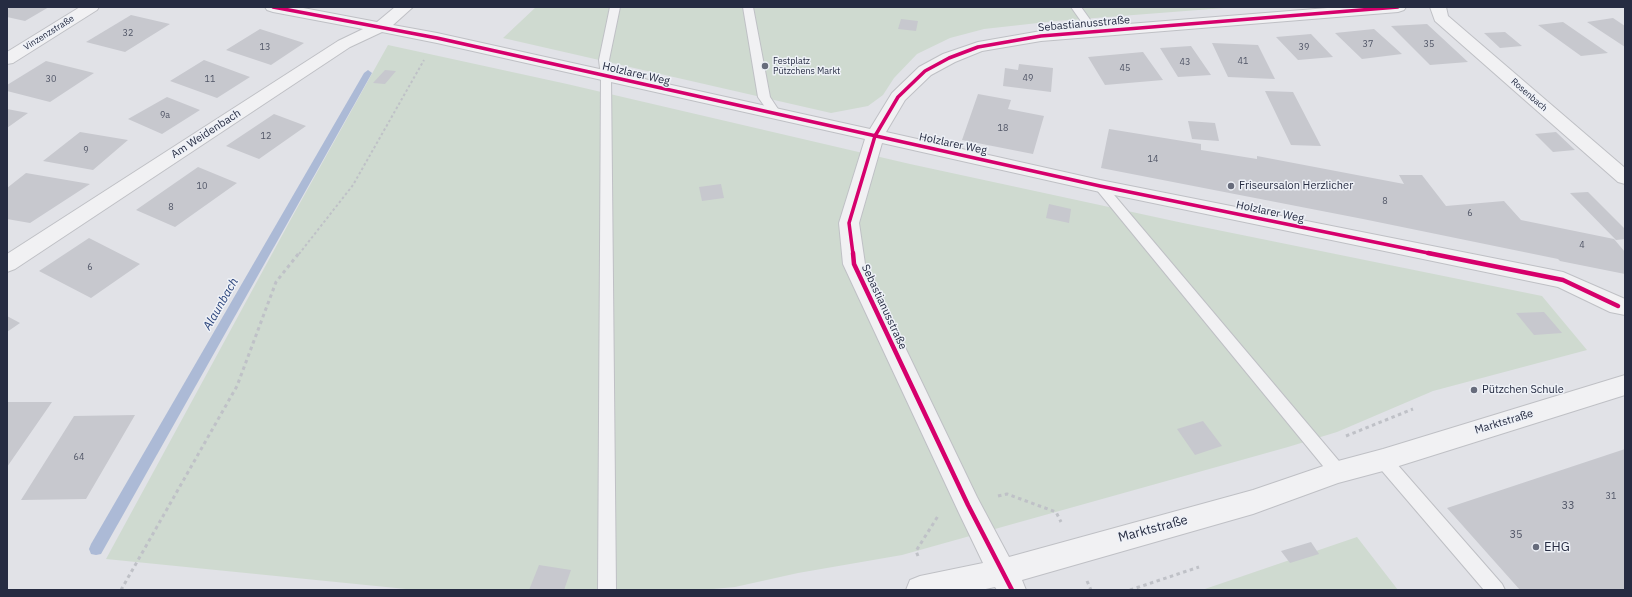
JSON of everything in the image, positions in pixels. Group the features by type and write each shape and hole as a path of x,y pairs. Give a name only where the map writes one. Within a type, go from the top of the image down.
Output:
{"street":[{"name":"Vinzenzstraße","path":"7,59 91,7"},
{"name":"Holzlarer Weg","path":"273,7 437,38 1100,186 1563,280 1621,307"},
{"name":"Am Weidenbach","path":"7,264 344,44 380,27 405,7"},
{"name":"Sebastianusstraße","path":"1007,581 968,504 854,264 849,224 856,196 875,136 898,97 925,70 949,58 978,47 1002,42 1094,32 1398,7"},
{"name":"Rosenbach","path":"1438,7 1441,18 1625,178"},
{"name":"Marktstraße","path":"920,590 1007,581 1252,502 1338,472 1383,460 1625,385"}],"lane":[{"path":"607,590 606,76 604,60 615,7"},
{"path":"748,7 764,97 776,114"},
{"path":"1076,7 1094,32"},
{"path":"1100,186 1338,472"},
{"path":"1383,460 1496,590"}],"path":[{"path":"121,590 237,386 276,282 353,185 437,38"},
{"path":"1318,447 1413,409"},
{"path":"1130,590 1198,567"}],"shaded area":[{"name":"Festplatz Pützchens Markt","path":"536,7 1237,7 1056,21 984,29 950,38 917,54 894,78 883,95 868,106 831,113 503,38"},
{"path":"388,45 567,84 910,164 1183,223 1542,296 1587,350 1433,391 1337,432 1288,447 902,555 798,573 735,587 702,590 416,590 106,559 291,219"},
{"path":"1357,537 1398,590 1202,590"}],"building":[{"path":"11,7 49,7 25,21 7,17 7,9"},
{"path":"131,15 170,24 125,52 86,42"},
{"path":"1613,18 1625,26 1625,47 1587,22"},
{"path":"901,19 918,21 916,31 898,29"},
{"path":"1563,22 1608,53 1581,56 1538,25"},
{"path":"1427,24 1468,62 1430,65 1391,26"},
{"path":"260,29 304,43 271,65 226,50"},
{"path":"1374,29 1402,54 1362,59 1335,33"},
{"path":"1505,32 1522,46 1500,48 1484,33"},
{"path":"1311,34 1333,57 1298,60 1276,37"},
{"path":"1212,43 1258,45 1275,79 1228,77"},
{"path":"1191,46 1211,75 1178,77 1160,48"},
{"path":"1143,52 1163,80 1105,85 1088,57"},
{"path":"204,60 250,77 217,98 170,81"},
{"path":"46,61 94,73 50,102 7,91 7,85"},
{"path":"1019,64 1053,68 1051,92 1003,86 1005,68 1018,70"},
{"path":"385,70 396,71 385,84 373,83"},
{"path":"1265,91 1293,92 1321,146 1291,145"},
{"path":"978,94 1011,100 1008,109 1044,116 1033,154 962,140"},
{"path":"167,97 200,110 162,134 128,119"},
{"path":"7,109 28,113 7,128"},
{"path":"274,114 306,126 259,159 226,146"},
{"path":"1188,121 1215,123 1219,141 1192,139"},
{"path":"1109,129 1201,144 1201,150 1257,159 1257,156 1404,184 1399,175 1422,175 1446,206 1504,201 1521,220 1614,239 1625,252 1625,274 1363,219 1101,168"},
{"path":"80,132 128,140 93,170 43,161"},
{"path":"1556,132 1575,150 1553,152 1535,134"},
{"path":"198,167 237,183 175,227 136,210"},
{"path":"26,173 90,184 30,223 7,219 7,188"},
{"path":"721,184 724,198 702,201 699,187"},
{"path":"1588,192 1625,229 1625,239 1616,240 1570,193"},
{"path":"1049,204 1071,209 1069,223 1046,218"},
{"path":"89,238 140,264 91,298 39,271"},
{"path":"1544,312 1562,333 1534,335 1516,313"},
{"path":"7,316 20,323 7,332"},
{"path":"7,402 52,402 7,467"},
{"path":"135,415 86,499 21,500 74,416"},
{"path":"1203,421 1222,446 1195,455 1177,429"},
{"path":"1625,449 1625,590 1520,590 1447,508"},
{"path":"1311,542 1319,554 1290,563 1281,551"},
{"path":"539,565 571,570 564,590 529,590"}],"waterway":[{"name":"Alaunbach","path":"96,549 368,73"}],"cycle path":[{"path":"273,7 437,38 1100,186 1563,280 1618,306"},
{"path":"1012,590 968,505 854,264 849,223 856,196 875,136 898,97 925,71 949,58 978,47 1041,36 1398,7"}],"place":[{"name":"Festplatz Pützchens Markt","path":"765,66"},
{"name":"Friseursalon Herzlicher","path":"1231,186"},
{"name":"Pützchen Schule","path":"1474,390"},
{"name":"EHG","path":"1536,547"}]}
